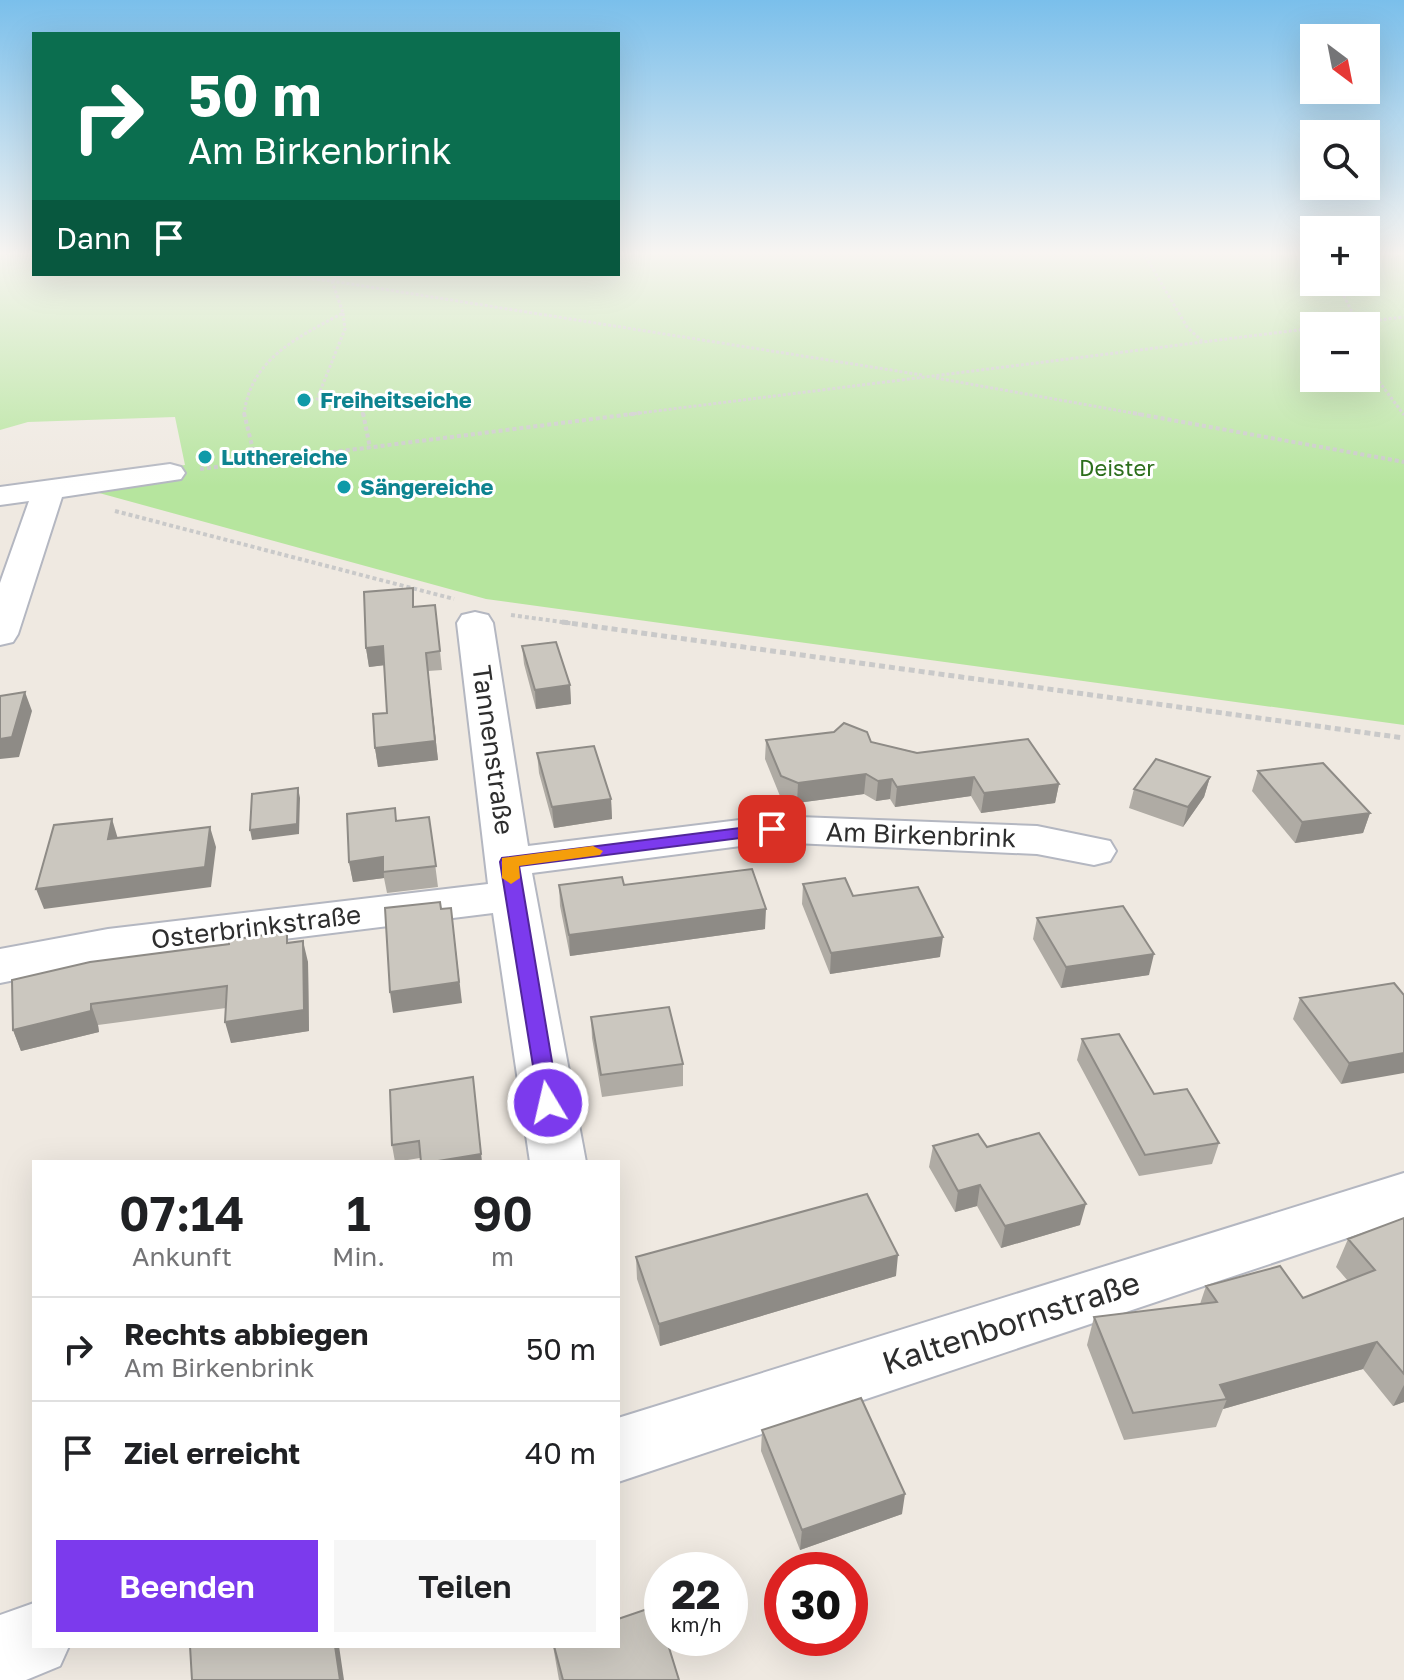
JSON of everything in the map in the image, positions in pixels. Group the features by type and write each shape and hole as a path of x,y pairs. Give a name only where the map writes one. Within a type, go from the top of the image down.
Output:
{"street":[{"path":"0,496 48,495 170,473"},
{"path":"0,634 48,495"},
{"name":"Tannenstraße","path":"475,623 511,879 558,1160"},
{"name":"Am Birkenbrink","path":"511,879 772,829 1037,840 1094,851"},
{"name":"Osterbrinkstraße","path":"0,966 108,945 511,879"},
{"name":"Kaltenbornstraße","path":"620,1449 1404,1196"},
{"path":"0,1652 32,1641"}],"path":[{"path":"256,462 244,415 253,375 278,351 313,330"},
{"path":"344,330 317,399 359,396 370,448"},
{"path":"640,330 931,377 1404,462"},
{"path":"1191,330 1203,342"},
{"path":"170,473 1295,330"},
{"path":"1380,383 1404,415"},
{"path":"48,495 435,591 471,606 475,623 495,616 523,615 1404,738"}],"green space":[{"name":"Deister","path":"0,330 1300,330 1300,392 1380,392 1380,330 1404,330 1404,725 486,599 59,482 185,465 175,417 28,422 0,430"}],"building":[{"path":"413,588 413,607 435,605 440,651 426,653 435,741 375,748 373,714 387,713 383,646 366,648 364,592"},
{"path":"556,642 570,685 535,690 522,646"},
{"path":"25,692 12,737 0,739 0,696"},
{"path":"844,723 867,732 871,742 917,753 1028,739 1059,784 984,793 974,777 897,787 892,779 878,781 866,774 798,783 781,776 766,740 834,732"},
{"path":"594,746 611,799 552,807 537,753"},
{"path":"1156,759 1210,777 1188,807 1134,789"},
{"path":"1323,763 1370,813 1302,822 1258,771"},
{"path":"298,788 297,824 250,830 252,794"},
{"path":"395,808 396,821 429,817 436,866 383,872 383,857 349,862 347,814"},
{"path":"112,819 108,839 210,827 205,867 36,889 54,825"},
{"path":"752,869 766,909 569,935 559,885 622,877 624,885"},
{"path":"845,878 853,896 918,887 943,937 831,953 803,884"},
{"path":"440,902 441,909 451,908 459,982 390,992 385,908"},
{"path":"1123,906 1154,954 1066,967 1037,918"},
{"path":"287,932 287,943 303,941 304,1010 225,1022 227,986 91,1004 91,1011 13,1030 12,980 90,962 229,944 229,940"},
{"path":"1394,983 1404,995 1404,1053 1349,1063 1300,998"},
{"path":"669,1007 683,1064 601,1075 591,1017"},
{"path":"1119,1034 1154,1094 1187,1089 1219,1143 1145,1155 1082,1039"},
{"path":"473,1077 481,1154 421,1160 419,1141 392,1145 390,1090"},
{"path":"1039,1133 1086,1204 1005,1226 980,1185 958,1191 933,1146 978,1134 987,1147"},
{"path":"867,1194 898,1255 659,1324 636,1257"},
{"path":"1404,1218 1404,1374 1377,1342 1220,1385 1227,1399 1133,1413 1094,1317 1217,1302 1206,1286 1280,1266 1303,1298 1375,1270 1348,1239"},
{"path":"861,1398 905,1494 802,1530 762,1430"},
{"path":"644,1610 644,1656 672,1656 679,1680 563,1680 555,1648 620,1648 620,1618"},
{"path":"190,1648 335,1648 340,1680 192,1680"}],"slow traffic":[{"path":"511,878 509,862 593,851"}],"place":[{"name":"Freiheitseiche","path":"304,400"},
{"name":"Luthereiche","path":"205,457"},
{"name":"Sängereiche","path":"344,487"}],"route":[{"path":"548,1103 509,862 772,829"}]}
